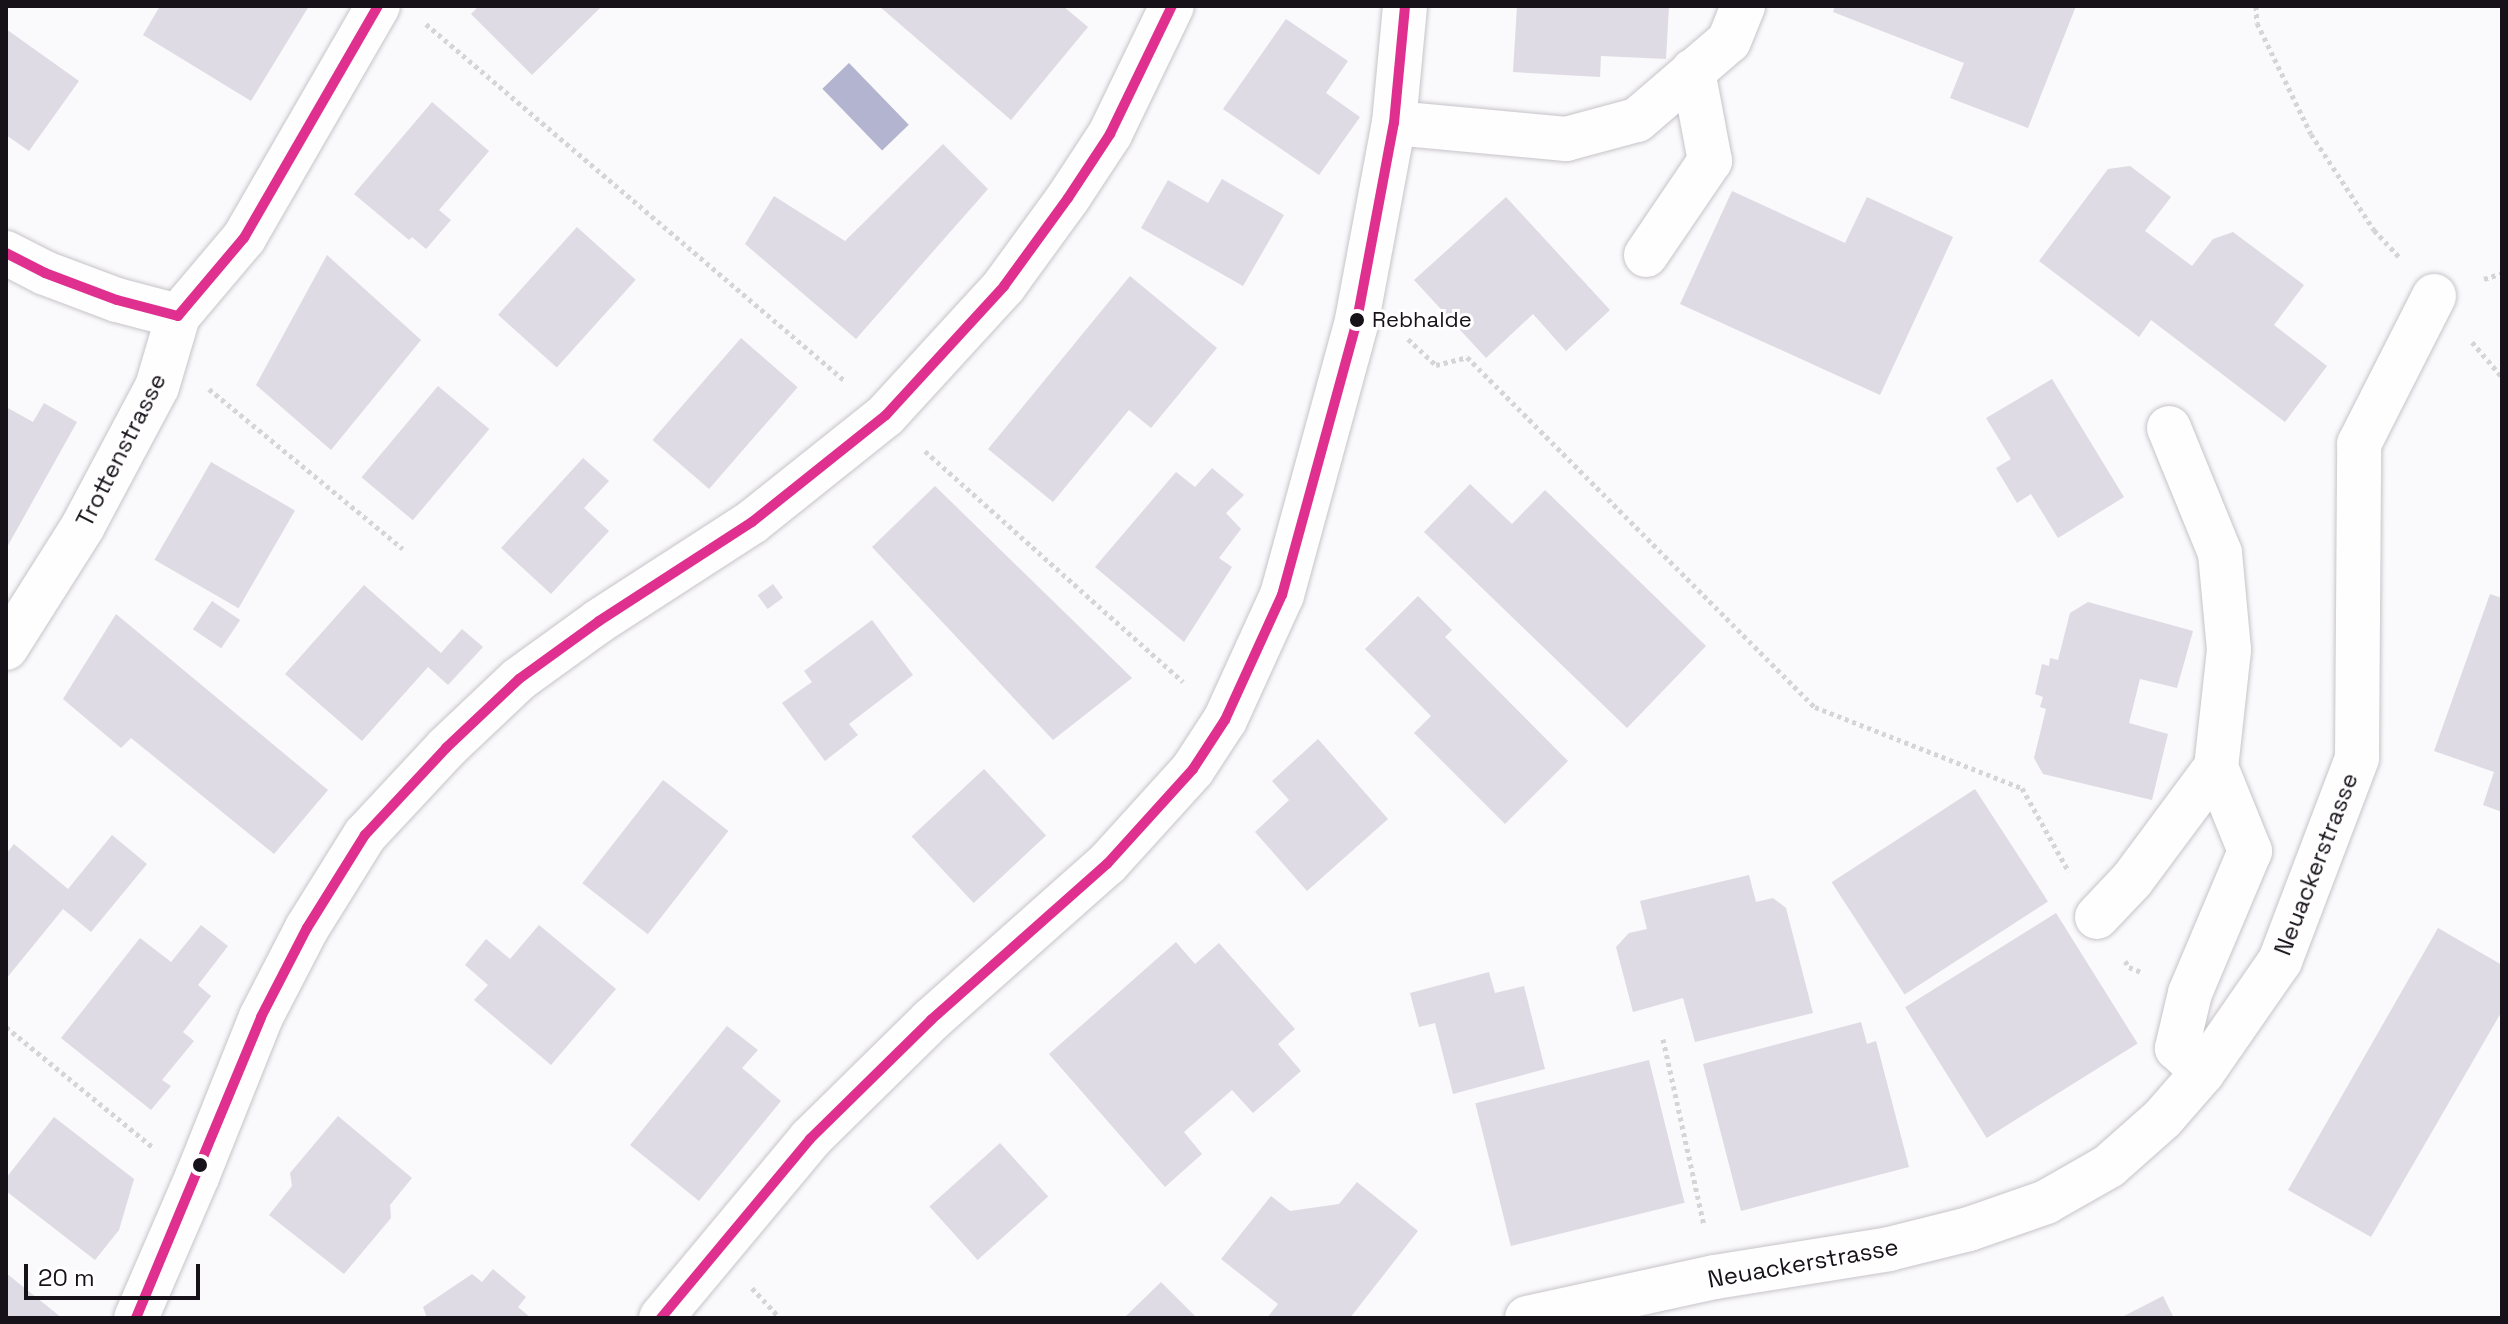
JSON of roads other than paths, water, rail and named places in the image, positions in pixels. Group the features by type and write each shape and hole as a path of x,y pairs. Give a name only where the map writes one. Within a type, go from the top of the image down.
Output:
{"street":[{"name":"Trottenstrasse","path":"6,648 83,526 157,387 178,316 244,238 378,6"},
{"path":"136,1318 261,1017 307,928 365,835 446,748 519,679 599,621 752,522 886,415 1004,286 1068,198 1110,134 1172,6"},
{"path":"661,1318 810,1139 931,1020 1107,864 1193,769 1225,720 1282,595 1357,320 1394,123 1405,6"},
{"path":"1394,123 1566,139 1637,120 1729,41 1743,6"},
{"path":"1646,255 1710,161 1693,71"},
{"path":"6,253 45,273 117,300 178,316"},
{"name":"Neuackerstrasse","path":"1527,1318 1715,1277 1889,1249 1969,1229 2046,1202 2109,1166 2163,1118 2203,1072 2280,961 2357,758 2359,444 2434,296"},
{"path":"2169,428 2220,553 2229,650 2216,767 2250,851 2190,993 2177,1048 2203,1072"},
{"path":"2097,917 2132,880 2216,767"}],"water":[{"path":"849,63 909,125 882,151 822,89"}],"place":[{"name":"Rebhalde","path":"1357,320"}]}
